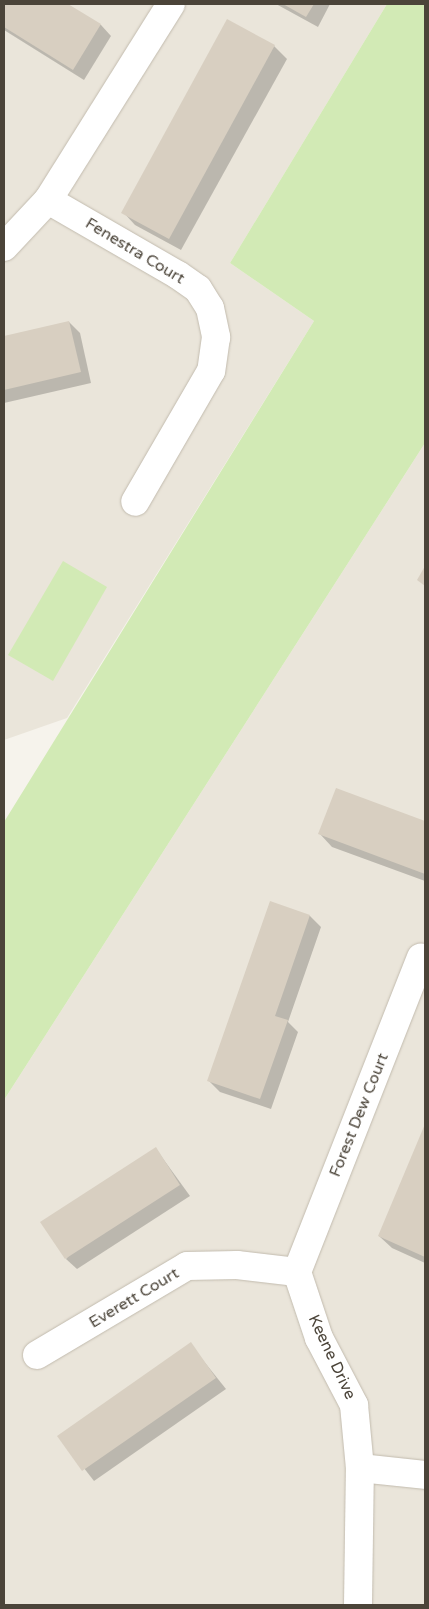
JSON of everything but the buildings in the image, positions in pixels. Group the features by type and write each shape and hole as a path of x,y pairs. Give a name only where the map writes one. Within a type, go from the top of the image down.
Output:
{"street":[{"path":"4,247 48,200 171,4"},
{"name":"Fenestra Court","path":"48,200 178,275 198,289 210,308 216,337 210,371 135,502"},
{"name":"Forest Dew Court","path":"297,1272 422,958"},
{"name":"Everett Court","path":"37,1355 187,1266 237,1265 297,1272"},
{"name":"Keene Drive","path":"297,1272 319,1338 354,1405 360,1468 358,1605"},
{"path":"360,1468 425,1475"}],"shaded area":[{"path":"4,4 387,4 230,263 314,321 67,718 4,740"},
{"path":"425,443 425,1605 4,1605 4,1100"}],"green space":[{"path":"387,4 425,4 425,443 4,1100 4,822 314,321 230,263"},
{"path":"63,561 107,587 53,681 8,655"}]}
